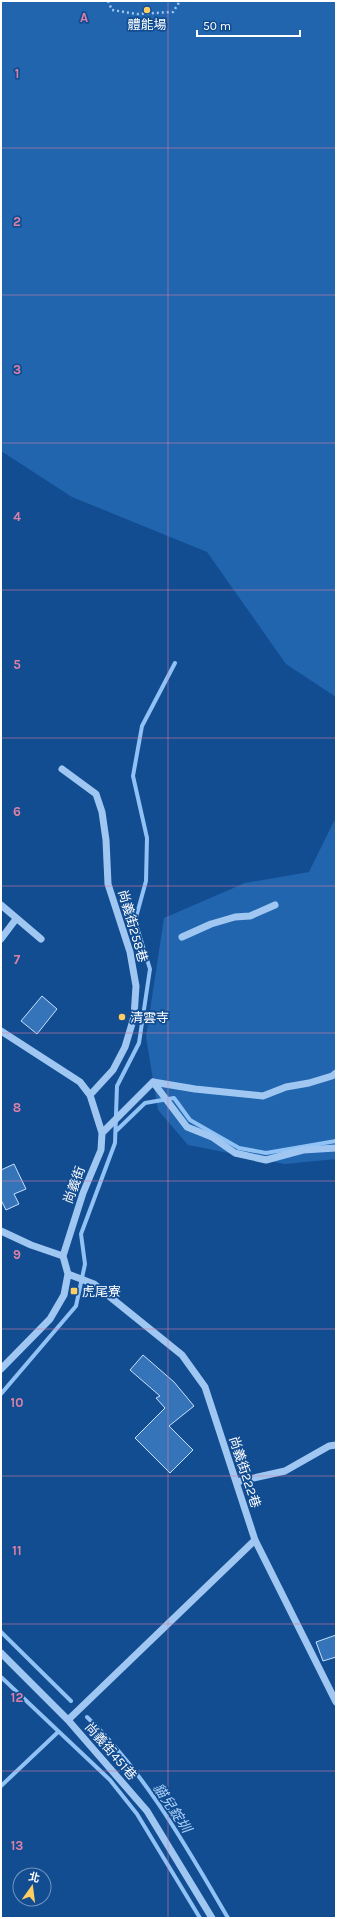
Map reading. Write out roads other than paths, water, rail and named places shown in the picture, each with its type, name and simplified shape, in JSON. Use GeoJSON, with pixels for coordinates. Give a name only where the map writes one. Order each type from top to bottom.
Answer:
{"type":"FeatureCollection","features":[{"type":"Feature","properties":{"kind":"street","name":"尚義街258巷"},"geometry":{"type":"LineString","coordinates":[[62,769],[96,794],[102,812],[106,840],[108,884],[130,952],[136,986],[134,1017],[125,1047],[113,1070],[90,1095]]}},
{"type":"Feature","properties":{"kind":"street"},"geometry":{"type":"LineString","coordinates":[[1,905],[16,919],[41,938]]}},
{"type":"Feature","properties":{"kind":"street"},"geometry":{"type":"LineString","coordinates":[[182,937],[211,924],[235,917],[250,916],[275,905]]}},
{"type":"Feature","properties":{"kind":"street"},"geometry":{"type":"LineString","coordinates":[[1,939],[16,919]]}},
{"type":"Feature","properties":{"kind":"street","name":"尚義街"},"geometry":{"type":"LineString","coordinates":[[1,1032],[80,1082],[90,1095],[102,1133],[101,1150],[83,1193],[63,1256]]}},
{"type":"Feature","properties":{"kind":"street"},"geometry":{"type":"LineString","coordinates":[[153,1082],[196,1089],[263,1096],[286,1087],[314,1081],[336,1072]]}},
{"type":"Feature","properties":{"kind":"street"},"geometry":{"type":"LineString","coordinates":[[102,1133],[153,1082]]}},
{"type":"Feature","properties":{"kind":"street"},"geometry":{"type":"LineString","coordinates":[[153,1082],[187,1127],[212,1137],[235,1153],[266,1160],[303,1150],[336,1148]]}},
{"type":"Feature","properties":{"kind":"street"},"geometry":{"type":"LineString","coordinates":[[1,1231],[30,1245],[63,1256],[68,1274],[64,1295],[50,1319],[1,1370]]}},
{"type":"Feature","properties":{"kind":"street","name":"尚義街222巷"},"geometry":{"type":"LineString","coordinates":[[68,1274],[90,1282],[182,1355],[205,1387],[255,1540],[336,1702]]}},
{"type":"Feature","properties":{"kind":"street"},"geometry":{"type":"LineString","coordinates":[[236,1482],[285,1472],[329,1446],[336,1445]]}},
{"type":"Feature","properties":{"kind":"street"},"geometry":{"type":"LineString","coordinates":[[68,1720],[255,1540]]}},
{"type":"Feature","properties":{"kind":"street","name":"尚義街451巷"},"geometry":{"type":"LineString","coordinates":[[1,1653],[68,1720],[147,1811],[212,1918]]}},
{"type":"Feature","properties":{"kind":"waterway"},"geometry":{"type":"LineString","coordinates":[[1,1394],[76,1306],[85,1264],[81,1234],[115,1143],[117,1086],[139,1043],[150,969],[135,921],[146,881],[147,838],[133,776],[142,726],[175,663]]}},
{"type":"Feature","properties":{"kind":"waterway"},"geometry":{"type":"LineString","coordinates":[[116,1131],[145,1103],[174,1098],[190,1120],[239,1148],[266,1153],[336,1141]]}},
{"type":"Feature","properties":{"kind":"waterway","name":"貓兒錠圳"},"geometry":{"type":"LineString","coordinates":[[1,1632],[71,1701]]}},
{"type":"Feature","properties":{"kind":"waterway"},"geometry":{"type":"LineString","coordinates":[[1,1677],[110,1780],[137,1814],[200,1918]]}},
{"type":"Feature","properties":{"kind":"waterway","name":"貓兒錠圳"},"geometry":{"type":"LineString","coordinates":[[87,1717],[108,1739],[147,1787],[181,1839],[228,1918]]}},
{"type":"Feature","properties":{"kind":"waterway"},"geometry":{"type":"LineString","coordinates":[[1,1786],[57,1733]]}},
{"type":"Feature","properties":{"kind":"place","name":"體能場"},"geometry":{"type":"Point","coordinates":[147,10]}},
{"type":"Feature","properties":{"kind":"place","name":"清雲寺"},"geometry":{"type":"Point","coordinates":[122,1017]}},
{"type":"Feature","properties":{"kind":"place","name":"虎尾寮"},"geometry":{"type":"Point","coordinates":[74,1291]}}]}
